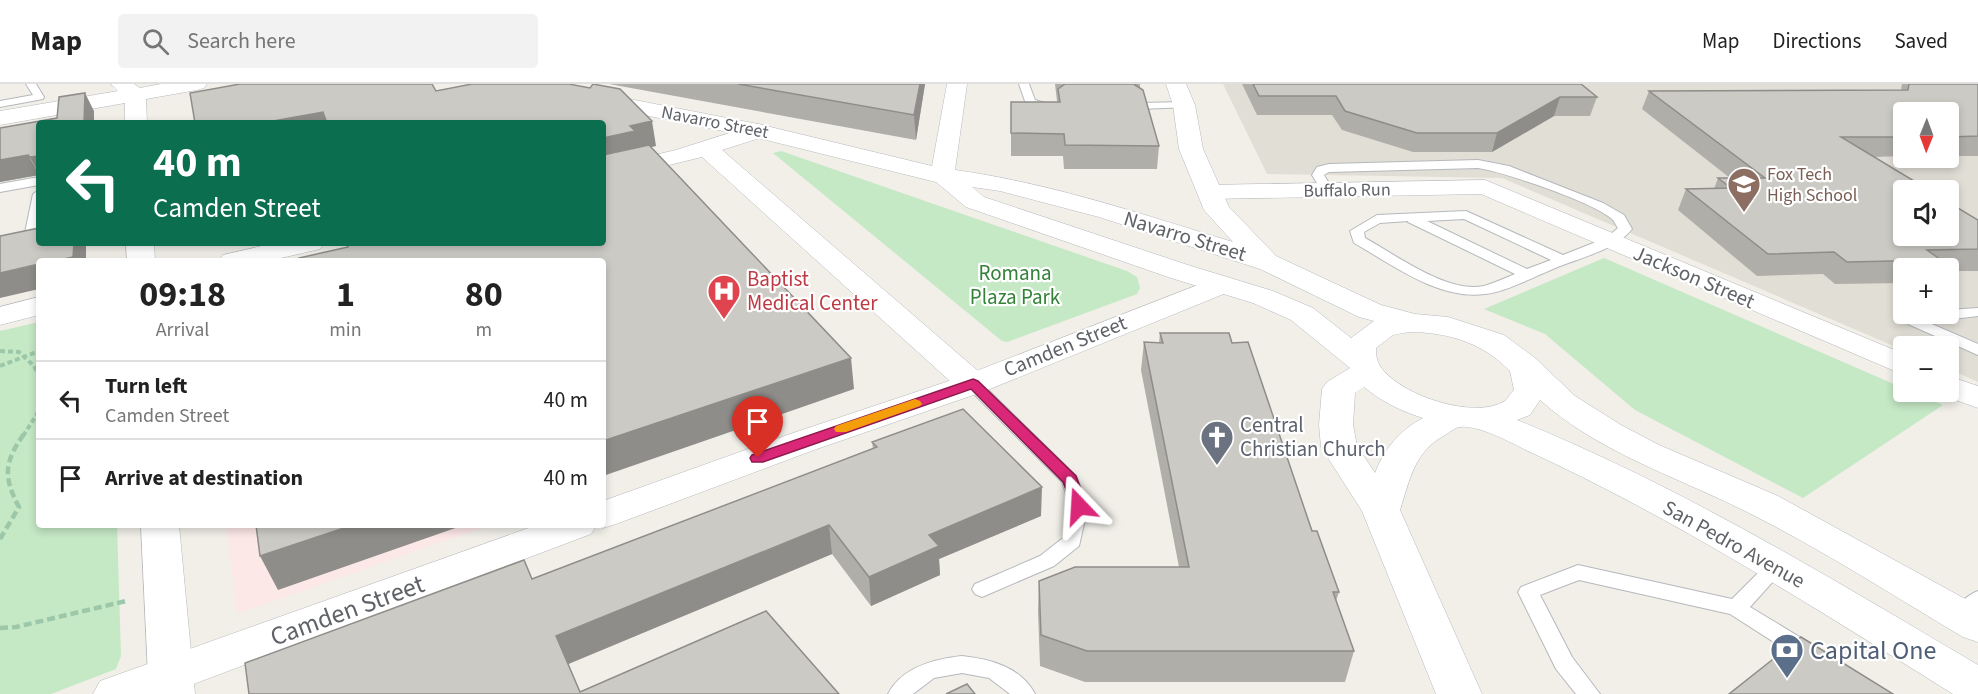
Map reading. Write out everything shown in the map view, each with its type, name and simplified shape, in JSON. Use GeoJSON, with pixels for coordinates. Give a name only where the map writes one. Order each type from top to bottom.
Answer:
{"type":"FeatureCollection","features":[{"type":"Feature","properties":{"kind":"main road"},"geometry":{"type":"LineString","coordinates":[[0,118],[128,89],[197,84]]}},
{"type":"Feature","properties":{"kind":"main road","name":"Navarro Street"},"geometry":{"type":"LineString","coordinates":[[521,84],[758,131],[942,176],[1001,184],[1118,216],[1270,263],[1370,311],[1420,323]]}},
{"type":"Feature","properties":{"kind":"main road"},"geometry":{"type":"LineString","coordinates":[[942,176],[957,84]]}},
{"type":"Feature","properties":{"kind":"main road"},"geometry":{"type":"LineString","coordinates":[[128,89],[135,120]]}},
{"type":"Feature","properties":{"kind":"main road"},"geometry":{"type":"LineString","coordinates":[[1180,94],[1191,149],[1217,210],[1234,230],[1270,263]]}},
{"type":"Feature","properties":{"kind":"main road"},"geometry":{"type":"LineString","coordinates":[[606,173],[705,148],[758,131]]}},
{"type":"Feature","properties":{"kind":"main road"},"geometry":{"type":"LineString","coordinates":[[705,148],[973,384]]}},
{"type":"Feature","properties":{"kind":"main road","name":"Navarro Street"},"geometry":{"type":"LineString","coordinates":[[942,176],[975,202],[1263,297],[1302,314],[1364,366],[1391,394],[1431,411],[1467,417]]}},
{"type":"Feature","properties":{"kind":"main road","name":"Buffalo Run"},"geometry":{"type":"LineString","coordinates":[[1209,192],[1485,187]]}},
{"type":"Feature","properties":{"kind":"main road","name":"Jackson Street"},"geometry":{"type":"LineString","coordinates":[[1485,187],[1893,361]]}},
{"type":"Feature","properties":{"kind":"main road"},"geometry":{"type":"LineString","coordinates":[[252,258],[298,246]]}},
{"type":"Feature","properties":{"kind":"main road","name":"Camden Street"},"geometry":{"type":"LineString","coordinates":[[606,514],[802,442],[973,384],[1221,285]]}},
{"type":"Feature","properties":{"kind":"main road"},"geometry":{"type":"LineString","coordinates":[[0,315],[36,307]]}},
{"type":"Feature","properties":{"kind":"main road"},"geometry":{"type":"LineString","coordinates":[[1420,323],[1386,327],[1376,332],[1360,346],[1364,366],[1340,389],[1336,425],[1340,447],[1381,510],[1459,694]]}},
{"type":"Feature","properties":{"kind":"main road","name":"San Pedro Avenue"},"geometry":{"type":"LineString","coordinates":[[1420,323],[1442,326],[1483,337],[1513,354],[1550,392],[1610,434],[1764,505],[1972,614]]}},
{"type":"Feature","properties":{"kind":"main road"},"geometry":{"type":"LineString","coordinates":[[1381,510],[1399,456],[1426,431],[1467,417],[1500,415],[1514,409],[1524,401],[1530,391],[1530,381],[1524,365]]}},
{"type":"Feature","properties":{"kind":"main road"},"geometry":{"type":"LineString","coordinates":[[1959,390],[1978,398]]}},
{"type":"Feature","properties":{"kind":"main road","name":"San Pedro Avenue"},"geometry":{"type":"LineString","coordinates":[[1467,417],[1510,429],[1609,475],[1777,566],[1978,687]]}},
{"type":"Feature","properties":{"kind":"main road"},"geometry":{"type":"LineString","coordinates":[[160,528],[172,684]]}},
{"type":"Feature","properties":{"kind":"main road","name":"Camden Street"},"geometry":{"type":"LineString","coordinates":[[116,694],[172,684],[569,528]]}},
{"type":"Feature","properties":{"kind":"lane"},"geometry":{"type":"LineString","coordinates":[[0,104],[39,97],[31,84]]}},
{"type":"Feature","properties":{"kind":"lane"},"geometry":{"type":"LineString","coordinates":[[1024,84],[1030,102],[1057,106]]}},
{"type":"Feature","properties":{"kind":"lane"},"geometry":{"type":"LineString","coordinates":[[1140,106],[1180,94]]}},
{"type":"Feature","properties":{"kind":"lane"},"geometry":{"type":"LineString","coordinates":[[1327,190],[1318,175],[1321,170],[1329,168],[1478,164],[1505,169],[1598,206],[1619,218],[1625,229],[1611,241],[1563,260],[1526,274],[1486,290],[1464,291],[1431,280],[1359,240],[1357,231],[1377,219],[1466,215],[1563,260]]}},
{"type":"Feature","properties":{"kind":"lane"},"geometry":{"type":"LineString","coordinates":[[1415,166],[1434,188]]}},
{"type":"Feature","properties":{"kind":"lane"},"geometry":{"type":"LineString","coordinates":[[0,188],[36,181]]}},
{"type":"Feature","properties":{"kind":"lane"},"geometry":{"type":"LineString","coordinates":[[29,247],[36,210]]}},
{"type":"Feature","properties":{"kind":"lane"},"geometry":{"type":"LineString","coordinates":[[1410,218],[1526,274]]}},
{"type":"Feature","properties":{"kind":"lane"},"geometry":{"type":"LineString","coordinates":[[1978,312],[1932,316],[1913,321],[1978,350]]}},
{"type":"Feature","properties":{"kind":"lane"},"geometry":{"type":"LineString","coordinates":[[973,384],[1070,480],[1079,506],[1072,541],[1047,561],[982,589]]}},
{"type":"Feature","properties":{"kind":"lane"},"geometry":{"type":"LineString","coordinates":[[1736,608],[1777,566]]}},
{"type":"Feature","properties":{"kind":"lane"},"geometry":{"type":"LineString","coordinates":[[1589,694],[1564,663],[1528,592],[1578,572],[1736,608],[1825,663]]}},
{"type":"Feature","properties":{"kind":"lane"},"geometry":{"type":"LineString","coordinates":[[899,694],[916,678],[952,665],[970,665],[990,669],[1006,677],[1024,694]]}},
{"type":"Feature","properties":{"kind":"path"},"geometry":{"type":"LineString","coordinates":[[0,351],[19,352],[36,372]]}},
{"type":"Feature","properties":{"kind":"path"},"geometry":{"type":"LineString","coordinates":[[0,366],[36,352]]}},
{"type":"Feature","properties":{"kind":"path"},"geometry":{"type":"LineString","coordinates":[[0,539],[19,507],[7,491],[3,474],[13,450],[36,419]]}},
{"type":"Feature","properties":{"kind":"path"},"geometry":{"type":"LineString","coordinates":[[0,628],[47,620],[164,590]]}},
{"type":"Feature","properties":{"kind":"shaded area","name":"Fox Tech High School"},"geometry":{"type":"Polygon","coordinates":[[[1223,84],[1978,84],[1978,382],[1959,373],[1959,336],[1893,336],[1893,346],[1502,178],[1267,174],[1223,84]]]}},
{"type":"Feature","properties":{"kind":"shaded area"},"geometry":{"type":"Polygon","coordinates":[[[226,528],[481,528],[237,614],[226,528]]]}},
{"type":"Feature","properties":{"kind":"green space","name":"Romana Plaza Park"},"geometry":{"type":"Polygon","coordinates":[[[781,151],[1127,271],[1137,277],[1140,288],[1137,294],[1007,342],[1002,341],[773,153],[781,151]]]}},
{"type":"Feature","properties":{"kind":"green space"},"geometry":{"type":"Polygon","coordinates":[[[1604,258],[1893,384],[1893,402],[1936,402],[1943,405],[1803,498],[1635,410],[1545,334],[1484,309],[1604,258]]]}},
{"type":"Feature","properties":{"kind":"green space"},"geometry":{"type":"Polygon","coordinates":[[[36,323],[36,528],[117,528],[121,656],[116,669],[51,694],[0,694],[0,331],[36,323]]]}},
{"type":"Feature","properties":{"kind":"building"},"geometry":{"type":"Polygon","coordinates":[[[240,84],[432,84],[436,91],[472,84],[569,84],[590,88],[593,84],[620,89],[652,121],[630,126],[635,131],[606,137],[606,120],[326,120],[323,112],[279,120],[194,120],[190,93],[240,84]]]}},
{"type":"Feature","properties":{"kind":"building"},"geometry":{"type":"Polygon","coordinates":[[[738,84],[920,84],[914,115],[738,84]]]}},
{"type":"Feature","properties":{"kind":"building"},"geometry":{"type":"Polygon","coordinates":[[[1065,84],[1136,84],[1143,90],[1159,146],[1065,145],[1064,134],[1011,133],[1011,102],[1060,102],[1058,89],[1065,84]]]}},
{"type":"Feature","properties":{"kind":"building"},"geometry":{"type":"Polygon","coordinates":[[[1253,84],[1581,84],[1597,97],[1560,97],[1497,133],[1417,133],[1345,111],[1336,96],[1259,96],[1253,84]]]}},
{"type":"Feature","properties":{"kind":"building"},"geometry":{"type":"Polygon","coordinates":[[[1909,84],[1978,84],[1978,136],[1959,137],[1959,102],[1893,102],[1893,137],[1841,137],[1912,180],[1893,180],[1893,246],[1959,246],[1959,209],[1978,220],[1978,249],[1927,250],[1938,258],[1893,258],[1893,261],[1847,262],[1834,252],[1768,254],[1686,189],[1731,188],[1718,178],[1765,178],[1649,91],[1908,90],[1909,84]]]}},
{"type":"Feature","properties":{"kind":"building"},"geometry":{"type":"Polygon","coordinates":[[[85,93],[84,120],[46,120],[57,118],[59,97],[85,93]]]}},
{"type":"Feature","properties":{"kind":"building"},"geometry":{"type":"Polygon","coordinates":[[[36,122],[36,156],[28,155],[0,160],[0,128],[36,122]]]}},
{"type":"Feature","properties":{"kind":"building","name":"Baptist Medical Center"},"geometry":{"type":"Polygon","coordinates":[[[649,145],[851,358],[606,440],[606,258],[299,258],[348,246],[606,246],[606,154],[649,145]]]}},
{"type":"Feature","properties":{"kind":"building"},"geometry":{"type":"Polygon","coordinates":[[[36,229],[36,246],[74,246],[73,257],[36,258],[36,265],[0,273],[0,236],[36,229]]]}},
{"type":"Feature","properties":{"kind":"building","name":"Central Christian Church"},"geometry":{"type":"Polygon","coordinates":[[[1160,333],[1229,333],[1232,343],[1248,342],[1312,531],[1317,531],[1339,592],[1333,592],[1354,651],[1087,651],[1041,635],[1039,581],[1075,567],[1189,567],[1144,342],[1163,343],[1160,333]]]}},
{"type":"Feature","properties":{"kind":"building"},"geometry":{"type":"Polygon","coordinates":[[[963,409],[1042,487],[929,535],[939,546],[869,577],[829,525],[556,636],[580,692],[766,611],[839,694],[249,694],[245,663],[524,560],[532,579],[877,447],[872,442],[963,409]]]}},
{"type":"Feature","properties":{"kind":"building"},"geometry":{"type":"Polygon","coordinates":[[[256,528],[344,528],[260,556],[256,528]]]}},
{"type":"Feature","properties":{"kind":"building"},"geometry":{"type":"Polygon","coordinates":[[[1801,637],[1893,694],[1729,694],[1801,637]]]}},
{"type":"Feature","properties":{"kind":"building"},"geometry":{"type":"Polygon","coordinates":[[[967,684],[975,694],[946,694],[967,684]]]}},
{"type":"Feature","properties":{"kind":"slow traffic"},"geometry":{"type":"LineString","coordinates":[[841,429],[915,404]]}},
{"type":"Feature","properties":{"kind":"place","name":"Fox Tech High School"},"geometry":{"type":"Point","coordinates":[1744,213]}},
{"type":"Feature","properties":{"kind":"place","name":"Baptist Medical Center"},"geometry":{"type":"Point","coordinates":[724,320]}},
{"type":"Feature","properties":{"kind":"place","name":"Central Christian Church"},"geometry":{"type":"Point","coordinates":[1217,466]}},
{"type":"Feature","properties":{"kind":"place","name":"Capital One"},"geometry":{"type":"Point","coordinates":[1787,679]}},
{"type":"Feature","properties":{"kind":"route"},"geometry":{"type":"LineString","coordinates":[[758,458],[973,384],[1070,480],[1079,506]]}}]}
